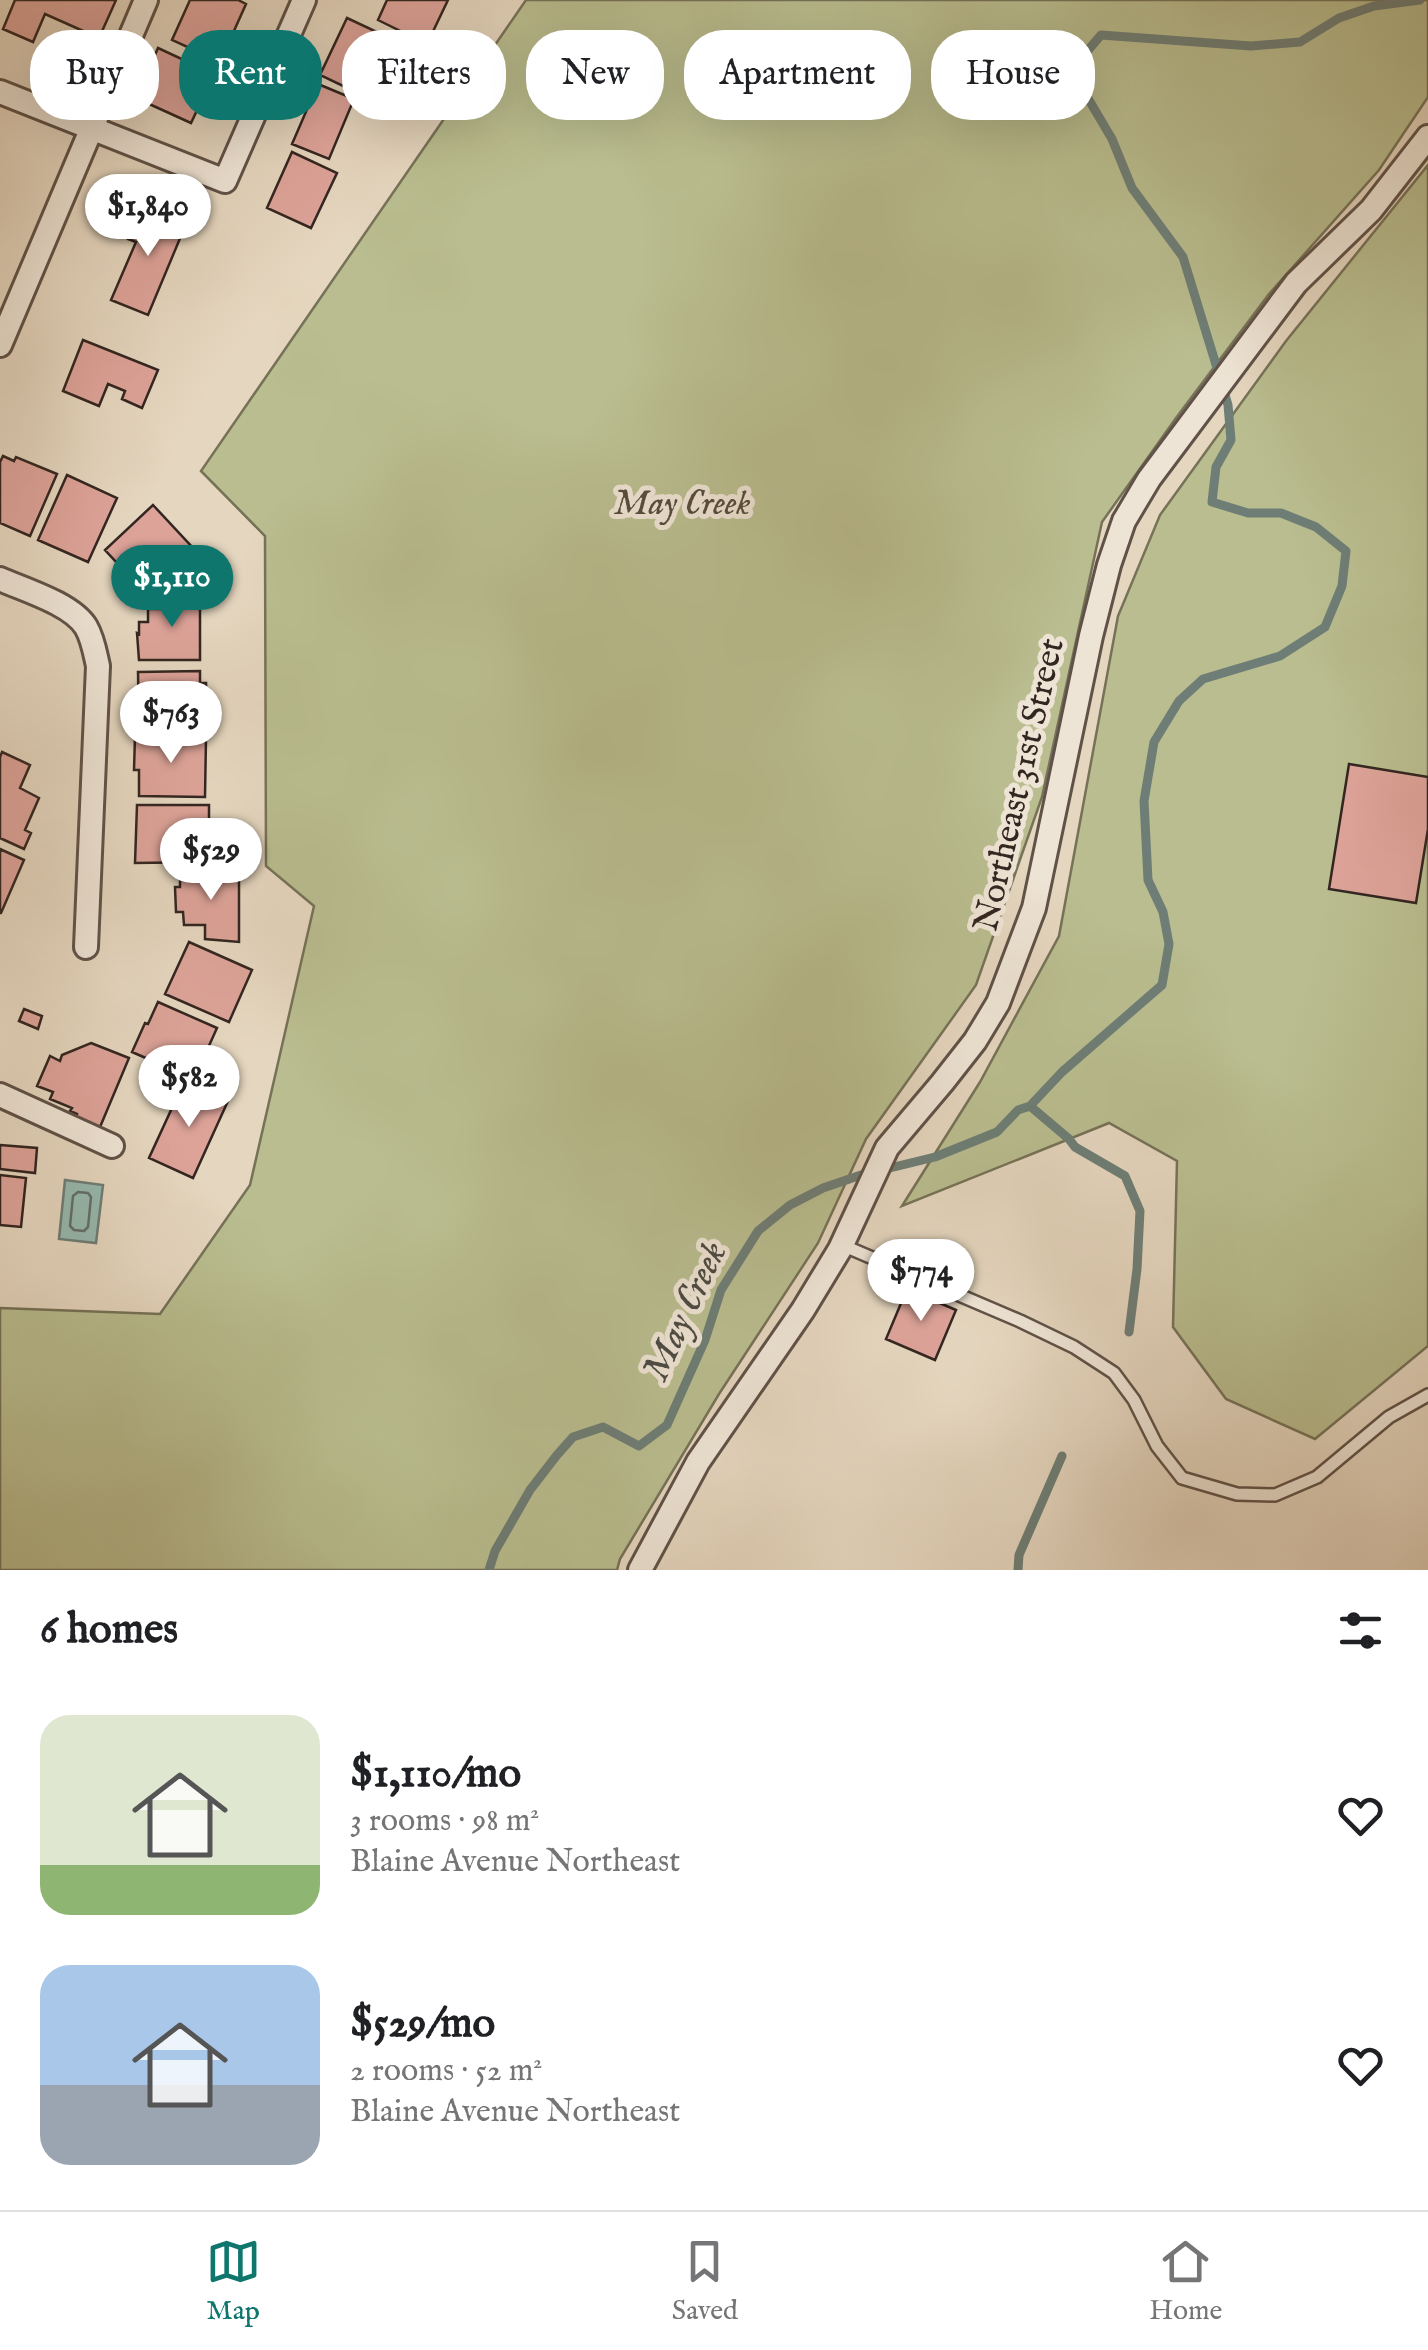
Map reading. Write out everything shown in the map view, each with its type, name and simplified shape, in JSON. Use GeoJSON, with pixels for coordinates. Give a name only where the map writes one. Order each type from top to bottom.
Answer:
{"type":"FeatureCollection","features":[{"type":"Feature","properties":{"kind":"street"},"geometry":{"type":"LineString","coordinates":[[0,345],[146,0]]}},
{"type":"Feature","properties":{"kind":"street"},"geometry":{"type":"LineString","coordinates":[[0,92],[225,181],[304,0]]}},
{"type":"Feature","properties":{"kind":"street","name":"Northeast 31st Street"},"geometry":{"type":"LineString","coordinates":[[640,1570],[698,1462],[804,1310],[846,1237],[887,1148],[953,1069],[998,1003],[1034,908],[1091,636],[1124,521],[1149,479],[1296,283],[1371,210],[1428,137]]}},
{"type":"Feature","properties":{"kind":"street"},"geometry":{"type":"LineString","coordinates":[[0,579],[67,608],[84,622],[92,640],[98,666],[86,947]]}},
{"type":"Feature","properties":{"kind":"street"},"geometry":{"type":"LineString","coordinates":[[0,1095],[112,1146]]}},
{"type":"Feature","properties":{"kind":"lane"},"geometry":{"type":"LineString","coordinates":[[846,1237],[1020,1321],[1114,1372],[1182,1478],[1237,1494],[1275,1495],[1317,1478],[1389,1417],[1428,1396]]}},
{"type":"Feature","properties":{"kind":"green space","name":"May Creek"},"geometry":{"type":"Polygon","coordinates":[[[526,0],[1428,0],[1428,97],[1379,170],[1269,294],[1102,522],[1042,797],[976,985],[866,1139],[818,1243],[719,1394],[617,1570],[0,1570],[0,1308],[160,1314],[250,1185],[314,906],[266,866],[265,536],[201,471],[443,120],[506,120],[505,30],[526,0]]]}},
{"type":"Feature","properties":{"kind":"green space"},"geometry":{"type":"Polygon","coordinates":[[[1428,165],[1428,1346],[1315,1439],[1226,1399],[1173,1327],[1177,1161],[1109,1123],[902,1206],[980,1082],[1059,936],[1118,616],[1160,515],[1286,341],[1428,165]]]}},
{"type":"Feature","properties":{"kind":"water"},"geometry":{"type":"Polygon","coordinates":[[[65,1180],[103,1185],[96,1243],[59,1239],[65,1180]]]}},
{"type":"Feature","properties":{"kind":"building"},"geometry":{"type":"Polygon","coordinates":[[[15,0],[116,0],[103,30],[81,30],[45,14],[38,30],[30,30],[30,41],[3,29],[15,0]]]}},
{"type":"Feature","properties":{"kind":"building"},"geometry":{"type":"Polygon","coordinates":[[[190,0],[238,0],[246,4],[234,30],[179,30],[179,43],[172,40],[190,0]]]}},
{"type":"Feature","properties":{"kind":"building"},"geometry":{"type":"Polygon","coordinates":[[[387,0],[448,0],[434,30],[398,30],[378,20],[387,0]]]}},
{"type":"Feature","properties":{"kind":"building"},"geometry":{"type":"Polygon","coordinates":[[[347,18],[373,30],[342,30],[342,86],[322,76],[347,18]]]}},
{"type":"Feature","properties":{"kind":"building"},"geometry":{"type":"Polygon","coordinates":[[[159,48],[179,58],[179,118],[159,108],[159,48]]]}},
{"type":"Feature","properties":{"kind":"building"},"geometry":{"type":"Polygon","coordinates":[[[322,86],[342,94],[342,120],[345,120],[329,159],[292,144],[302,120],[322,120],[322,86]]]}},
{"type":"Feature","properties":{"kind":"building"},"geometry":{"type":"Polygon","coordinates":[[[292,152],[337,173],[311,228],[267,208],[292,152]]]}},
{"type":"Feature","properties":{"kind":"building"},"geometry":{"type":"Polygon","coordinates":[[[142,205],[186,224],[148,315],[111,300],[136,242],[128,239],[142,205]]]}},
{"type":"Feature","properties":{"kind":"building"},"geometry":{"type":"Polygon","coordinates":[[[83,340],[158,370],[142,408],[122,399],[125,391],[108,384],[99,406],[63,391],[83,340]]]}},
{"type":"Feature","properties":{"kind":"building"},"geometry":{"type":"Polygon","coordinates":[[[3,456],[14,461],[16,457],[57,474],[30,536],[0,523],[3,456]]]}},
{"type":"Feature","properties":{"kind":"building"},"geometry":{"type":"Polygon","coordinates":[[[67,475],[117,498],[88,562],[38,540],[67,475]]]}},
{"type":"Feature","properties":{"kind":"building"},"geometry":{"type":"Polygon","coordinates":[[[153,505],[193,548],[145,593],[105,550],[153,505]]]}},
{"type":"Feature","properties":{"kind":"building"},"geometry":{"type":"Polygon","coordinates":[[[184,590],[200,590],[200,660],[139,660],[139,622],[148,622],[148,609],[169,609],[169,594],[184,594],[184,590]]]}},
{"type":"Feature","properties":{"kind":"building"},"geometry":{"type":"Polygon","coordinates":[[[200,671],[200,683],[206,683],[207,727],[139,728],[138,672],[200,671]]]}},
{"type":"Feature","properties":{"kind":"building"},"geometry":{"type":"Polygon","coordinates":[[[135,736],[206,738],[205,797],[139,796],[139,770],[134,770],[135,736]]]}},
{"type":"Feature","properties":{"kind":"building"},"geometry":{"type":"Polygon","coordinates":[[[2,752],[30,765],[20,788],[39,798],[25,830],[31,833],[24,849],[0,838],[2,752]]]}},
{"type":"Feature","properties":{"kind":"building"},"geometry":{"type":"Polygon","coordinates":[[[1349,764],[1428,777],[1428,829],[1416,903],[1329,889],[1349,764]]]}},
{"type":"Feature","properties":{"kind":"building"},"geometry":{"type":"Polygon","coordinates":[[[137,805],[209,805],[209,862],[135,863],[137,805]]]}},
{"type":"Feature","properties":{"kind":"building"},"geometry":{"type":"Polygon","coordinates":[[[0,849],[24,860],[1,913],[0,913],[0,849]]]}},
{"type":"Feature","properties":{"kind":"building"},"geometry":{"type":"Polygon","coordinates":[[[180,872],[239,872],[239,942],[205,939],[205,925],[184,925],[183,912],[176,912],[175,887],[180,887],[180,872]]]}},
{"type":"Feature","properties":{"kind":"building"},"geometry":{"type":"Polygon","coordinates":[[[189,942],[252,970],[229,1022],[165,994],[189,942]]]}},
{"type":"Feature","properties":{"kind":"building"},"geometry":{"type":"Polygon","coordinates":[[[158,1002],[217,1028],[194,1079],[132,1052],[158,1002]]]}},
{"type":"Feature","properties":{"kind":"building"},"geometry":{"type":"Polygon","coordinates":[[[24,1009],[42,1016],[38,1029],[19,1021],[24,1009]]]}},
{"type":"Feature","properties":{"kind":"building"},"geometry":{"type":"Polygon","coordinates":[[[91,1043],[129,1058],[100,1127],[76,1117],[70,1111],[72,1108],[50,1099],[53,1092],[37,1086],[50,1056],[60,1061],[62,1055],[91,1043]]]}},
{"type":"Feature","properties":{"kind":"building"},"geometry":{"type":"Polygon","coordinates":[[[184,1082],[228,1101],[193,1178],[149,1158],[184,1082]]]}},
{"type":"Feature","properties":{"kind":"building"},"geometry":{"type":"Polygon","coordinates":[[[0,1145],[37,1148],[35,1173],[0,1169],[0,1145]]]}},
{"type":"Feature","properties":{"kind":"building"},"geometry":{"type":"Polygon","coordinates":[[[0,1175],[26,1178],[21,1227],[0,1225],[0,1175]]]}},
{"type":"Feature","properties":{"kind":"building"},"geometry":{"type":"Polygon","coordinates":[[[907,1289],[956,1310],[935,1360],[886,1339],[907,1289]]]}},
{"type":"Feature","properties":{"kind":"waterway","name":"May Creek"},"geometry":{"type":"LineString","coordinates":[[489,1570],[495,1551],[530,1490],[573,1437],[603,1427],[639,1446],[667,1425],[705,1340],[721,1290],[758,1231],[790,1205],[823,1188],[935,1157],[997,1132],[1162,985],[1169,944],[1163,912],[1148,880],[1144,801],[1154,742],[1179,701],[1203,679],[1280,656],[1325,627],[1342,586],[1346,551],[1316,527],[1281,513],[1248,513],[1212,502],[1216,467],[1231,440],[1228,405],[1217,368],[1183,257],[1132,188],[1112,139],[1086,95],[1078,62],[1101,35],[1251,46],[1300,42],[1339,18],[1374,6],[1420,0]]}},
{"type":"Feature","properties":{"kind":"waterway"},"geometry":{"type":"LineString","coordinates":[[1030,1106],[1075,1147],[1125,1176],[1140,1211],[1129,1332]]}},
{"type":"Feature","properties":{"kind":"waterway"},"geometry":{"type":"LineString","coordinates":[[1018,1570],[1019,1555],[1062,1456]]}}]}
